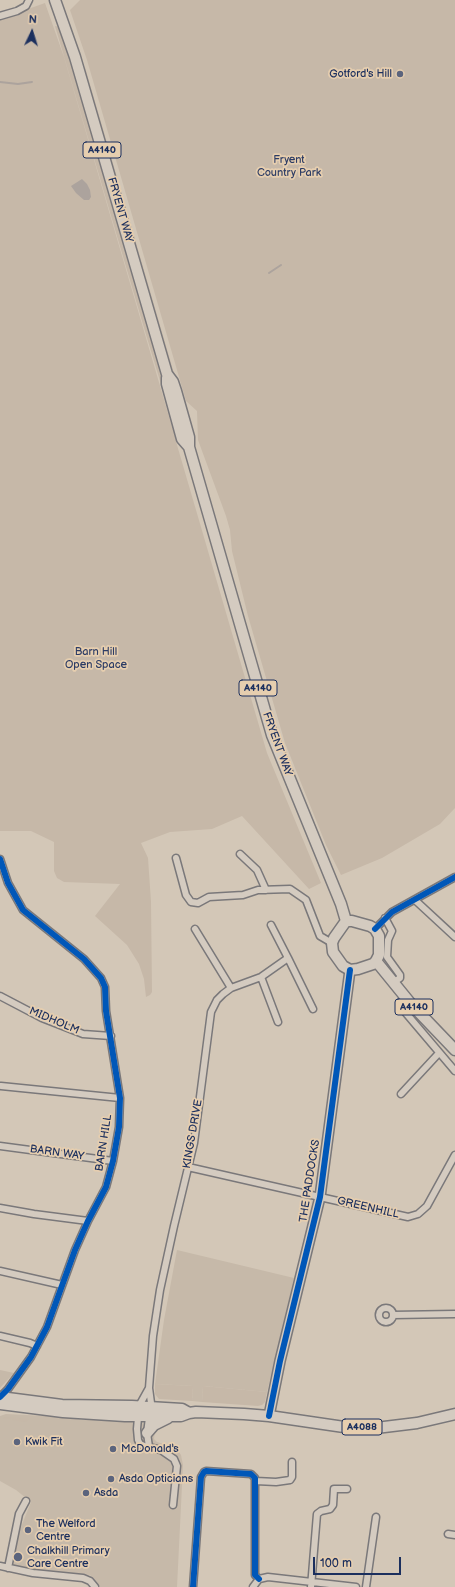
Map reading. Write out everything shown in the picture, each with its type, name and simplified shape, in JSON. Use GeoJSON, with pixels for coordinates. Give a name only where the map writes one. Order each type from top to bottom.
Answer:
{"type":"FeatureCollection","features":[{"type":"Feature","properties":{"kind":"main road","name":"FRYENT WAY"},"geometry":{"type":"LineString","coordinates":[[55,0],[75,57],[167,374],[173,382],[189,437],[189,447],[272,735],[338,896],[346,922]]}},
{"type":"Feature","properties":{"kind":"main road"},"geometry":{"type":"LineString","coordinates":[[352,921],[376,929],[379,936],[379,955],[373,964],[350,970],[343,966],[332,952],[332,944],[342,925],[346,922],[352,921]]}},
{"type":"Feature","properties":{"kind":"main road","name":"A4140"},"geometry":{"type":"LineString","coordinates":[[376,961],[411,1004],[455,1050]]}},
{"type":"Feature","properties":{"kind":"main road"},"geometry":{"type":"LineString","coordinates":[[0,1397],[62,1405],[150,1412],[172,1416],[181,1416],[189,1413]]}},
{"type":"Feature","properties":{"kind":"main road"},"geometry":{"type":"LineString","coordinates":[[0,1404],[52,1411],[138,1411]]}},
{"type":"Feature","properties":{"kind":"main road"},"geometry":{"type":"LineString","coordinates":[[0,1413],[21,1407]]}},
{"type":"Feature","properties":{"kind":"main road"},"geometry":{"type":"LineString","coordinates":[[150,1412],[182,1409],[189,1413]]}},
{"type":"Feature","properties":{"kind":"main road","name":"A4088"},"geometry":{"type":"LineString","coordinates":[[189,1413],[269,1416],[344,1427],[376,1428],[416,1424],[455,1414]]}},
{"type":"Feature","properties":{"kind":"main road"},"geometry":{"type":"LineString","coordinates":[[147,1433],[154,1425],[172,1416]]}},
{"type":"Feature","properties":{"kind":"street"},"geometry":{"type":"LineString","coordinates":[[0,16],[26,6],[29,0]]}},
{"type":"Feature","properties":{"kind":"street"},"geometry":{"type":"LineString","coordinates":[[240,854],[257,870],[266,890]]}},
{"type":"Feature","properties":{"kind":"street"},"geometry":{"type":"LineString","coordinates":[[176,858],[186,896],[191,902],[198,903],[209,897],[244,895],[258,890],[290,889],[306,900],[320,936],[332,944]]}},
{"type":"Feature","properties":{"kind":"street","name":"BARN HILL"},"geometry":{"type":"LineString","coordinates":[[0,859],[8,883],[23,910],[84,959],[101,978],[105,987],[110,1036],[120,1098],[119,1127],[113,1161],[106,1187],[75,1250],[47,1327],[31,1357],[8,1389],[0,1397]]}},
{"type":"Feature","properties":{"kind":"street"},"geometry":{"type":"LineString","coordinates":[[376,929],[392,912],[455,877]]}},
{"type":"Feature","properties":{"kind":"street"},"geometry":{"type":"LineString","coordinates":[[415,900],[455,937]]}},
{"type":"Feature","properties":{"kind":"street"},"geometry":{"type":"LineString","coordinates":[[386,918],[392,931],[388,940],[387,957],[400,975],[400,978],[394,982]]}},
{"type":"Feature","properties":{"kind":"street"},"geometry":{"type":"LineString","coordinates":[[271,925],[313,1009]]}},
{"type":"Feature","properties":{"kind":"street"},"geometry":{"type":"LineString","coordinates":[[195,929],[231,988]]}},
{"type":"Feature","properties":{"kind":"street","name":"KINGS DRIVE"},"geometry":{"type":"LineString","coordinates":[[149,1447],[147,1433],[151,1400],[149,1388],[153,1336],[160,1290],[194,1143],[211,1012],[217,1000],[231,988],[261,977],[288,958]]}},
{"type":"Feature","properties":{"kind":"street","name":"THE PADDOCKS"},"geometry":{"type":"LineString","coordinates":[[269,1416],[280,1361],[320,1197],[350,970]]}},
{"type":"Feature","properties":{"kind":"street"},"geometry":{"type":"LineString","coordinates":[[261,977],[278,1022]]}},
{"type":"Feature","properties":{"kind":"street","name":"MIDHOLM"},"geometry":{"type":"LineString","coordinates":[[0,996],[42,1018],[83,1034],[110,1036]]}},
{"type":"Feature","properties":{"kind":"street"},"geometry":{"type":"LineString","coordinates":[[411,1004],[405,1012],[455,1070]]}},
{"type":"Feature","properties":{"kind":"street"},"geometry":{"type":"LineString","coordinates":[[401,1094],[439,1052]]}},
{"type":"Feature","properties":{"kind":"street"},"geometry":{"type":"LineString","coordinates":[[0,1088],[120,1098]]}},
{"type":"Feature","properties":{"kind":"street","name":"BARN WAY"},"geometry":{"type":"LineString","coordinates":[[0,1146],[113,1161]]}},
{"type":"Feature","properties":{"kind":"street","name":"GREENHILL"},"geometry":{"type":"LineString","coordinates":[[188,1167],[404,1217],[413,1216],[422,1212],[427,1206],[455,1155]]}},
{"type":"Feature","properties":{"kind":"street"},"geometry":{"type":"LineString","coordinates":[[0,1208],[88,1221]]}},
{"type":"Feature","properties":{"kind":"street"},"geometry":{"type":"LineString","coordinates":[[0,1271],[62,1285]]}},
{"type":"Feature","properties":{"kind":"street"},"geometry":{"type":"LineString","coordinates":[[393,1315],[455,1314]]}},
{"type":"Feature","properties":{"kind":"street"},"geometry":{"type":"LineString","coordinates":[[0,1336],[37,1346]]}},
{"type":"Feature","properties":{"kind":"street"},"geometry":{"type":"LineString","coordinates":[[149,1388],[138,1411],[137,1429],[139,1442],[144,1446],[161,1450],[174,1459],[177,1466],[173,1505]]}},
{"type":"Feature","properties":{"kind":"street"},"geometry":{"type":"LineString","coordinates":[[256,1481],[276,1482],[290,1480],[292,1477],[292,1462]]}},
{"type":"Feature","properties":{"kind":"street"},"geometry":{"type":"LineString","coordinates":[[193,1587],[202,1475],[204,1472],[209,1471],[251,1474],[255,1478],[255,1575],[259,1579]]}},
{"type":"Feature","properties":{"kind":"street"},"geometry":{"type":"LineString","coordinates":[[311,1584],[317,1514],[321,1511],[330,1509],[333,1505],[334,1489],[347,1489]]}},
{"type":"Feature","properties":{"kind":"street"},"geometry":{"type":"LineString","coordinates":[[8,1568],[19,1514],[26,1501]]}},
{"type":"Feature","properties":{"kind":"street"},"geometry":{"type":"LineString","coordinates":[[366,1587],[376,1517]]}},
{"type":"Feature","properties":{"kind":"street"},"geometry":{"type":"LineString","coordinates":[[0,1566],[33,1573],[83,1578],[90,1581],[95,1587]]}},
{"type":"Feature","properties":{"kind":"street"},"geometry":{"type":"LineString","coordinates":[[253,1587],[259,1579],[268,1577],[311,1584],[356,1587]]}},
{"type":"Feature","properties":{"kind":"shaded area"},"geometry":{"type":"Polygon","coordinates":[[[82,179],[90,190],[91,197],[89,200],[84,200],[71,186],[82,179]]]}},
{"type":"Feature","properties":{"kind":"shaded area"},"geometry":{"type":"Polygon","coordinates":[[[177,1250],[294,1278],[267,1392],[203,1386],[202,1402],[192,1401],[193,1386],[155,1384],[164,1320],[177,1250]]]}},
{"type":"Feature","properties":{"kind":"shaded area"},"geometry":{"type":"Polygon","coordinates":[[[0,1370],[14,1373],[0,1388],[0,1370]]]}},
{"type":"Feature","properties":{"kind":"shaded area"},"geometry":{"type":"Polygon","coordinates":[[[6,1414],[65,1417],[82,1420],[110,1420],[128,1418],[135,1424],[156,1422],[154,1439],[157,1442],[176,1448],[181,1455],[183,1465],[177,1587],[100,1587],[90,1575],[5,1567],[31,1502],[16,1490],[0,1481],[0,1416],[6,1414]]]}},
{"type":"Feature","properties":{"kind":"green space","name":"Fryent Country Park"},"geometry":{"type":"Polygon","coordinates":[[[80,0],[455,0],[455,808],[440,824],[382,858],[341,875],[326,845],[285,743],[248,616],[232,551],[230,530],[226,516],[198,440],[197,411],[186,401],[87,60],[70,10],[80,0]]]}},
{"type":"Feature","properties":{"kind":"green space","name":"Barn Hill Open Space"},"geometry":{"type":"Polygon","coordinates":[[[45,3],[64,57],[267,753],[321,883],[309,889],[242,816],[212,829],[170,832],[141,843],[148,858],[151,902],[152,992],[146,997],[144,979],[139,964],[127,945],[95,916],[120,884],[64,882],[57,878],[54,871],[54,842],[31,831],[0,831],[0,19],[45,3]]]}},
{"type":"Feature","properties":{"kind":"green space"},"geometry":{"type":"Polygon","coordinates":[[[55,26],[60,27],[69,53],[157,354],[167,393],[164,394],[147,338],[55,26]]]}},
{"type":"Feature","properties":{"kind":"green space"},"geometry":{"type":"Polygon","coordinates":[[[85,67],[178,387],[176,388],[83,71],[85,67]]]}},
{"type":"Feature","properties":{"kind":"green space"},"geometry":{"type":"Polygon","coordinates":[[[155,1384],[193,1386],[192,1401],[159,1399],[155,1394],[155,1384]]]}},
{"type":"Feature","properties":{"kind":"green space"},"geometry":{"type":"Polygon","coordinates":[[[203,1386],[267,1392],[265,1402],[258,1406],[202,1402],[203,1386]]]}},
{"type":"Feature","properties":{"kind":"green space"},"geometry":{"type":"Polygon","coordinates":[[[10,1417],[29,1419],[25,1422],[2,1418],[10,1417]]]}},
{"type":"Feature","properties":{"kind":"waterway"},"geometry":{"type":"LineString","coordinates":[[0,82],[18,84],[32,82]]}},
{"type":"Feature","properties":{"kind":"waterway"},"geometry":{"type":"LineString","coordinates":[[269,273],[281,265]]}},
{"type":"Feature","properties":{"kind":"cycle path"},"geometry":{"type":"LineString","coordinates":[[0,859],[8,883],[23,910],[84,959],[101,978],[105,987],[106,1011],[120,1098],[119,1127],[113,1161],[106,1187],[75,1250],[47,1327],[31,1357],[8,1389],[0,1397]]}},
{"type":"Feature","properties":{"kind":"cycle path"},"geometry":{"type":"LineString","coordinates":[[375,929],[392,912],[455,877]]}},
{"type":"Feature","properties":{"kind":"cycle path"},"geometry":{"type":"LineString","coordinates":[[269,1416],[280,1361],[320,1197],[350,970]]}},
{"type":"Feature","properties":{"kind":"cycle path"},"geometry":{"type":"LineString","coordinates":[[193,1587],[201,1477],[206,1471],[251,1474],[255,1478],[255,1575],[259,1579]]}},
{"type":"Feature","properties":{"kind":"place","name":"Gotford's Hill"},"geometry":{"type":"Point","coordinates":[400,74]}},
{"type":"Feature","properties":{"kind":"place","name":"Kwik Fit"},"geometry":{"type":"Point","coordinates":[17,1442]}},
{"type":"Feature","properties":{"kind":"place","name":"McDonald's"},"geometry":{"type":"Point","coordinates":[113,1449]}},
{"type":"Feature","properties":{"kind":"place","name":"Asda Opticians"},"geometry":{"type":"Point","coordinates":[111,1479]}},
{"type":"Feature","properties":{"kind":"place","name":"Asda"},"geometry":{"type":"Point","coordinates":[86,1493]}},
{"type":"Feature","properties":{"kind":"place","name":"The Welford Centre"},"geometry":{"type":"Point","coordinates":[28,1530]}},
{"type":"Feature","properties":{"kind":"place","name":"Chalkhill Primary Care Centre"},"geometry":{"type":"Point","coordinates":[18,1557]}}]}
